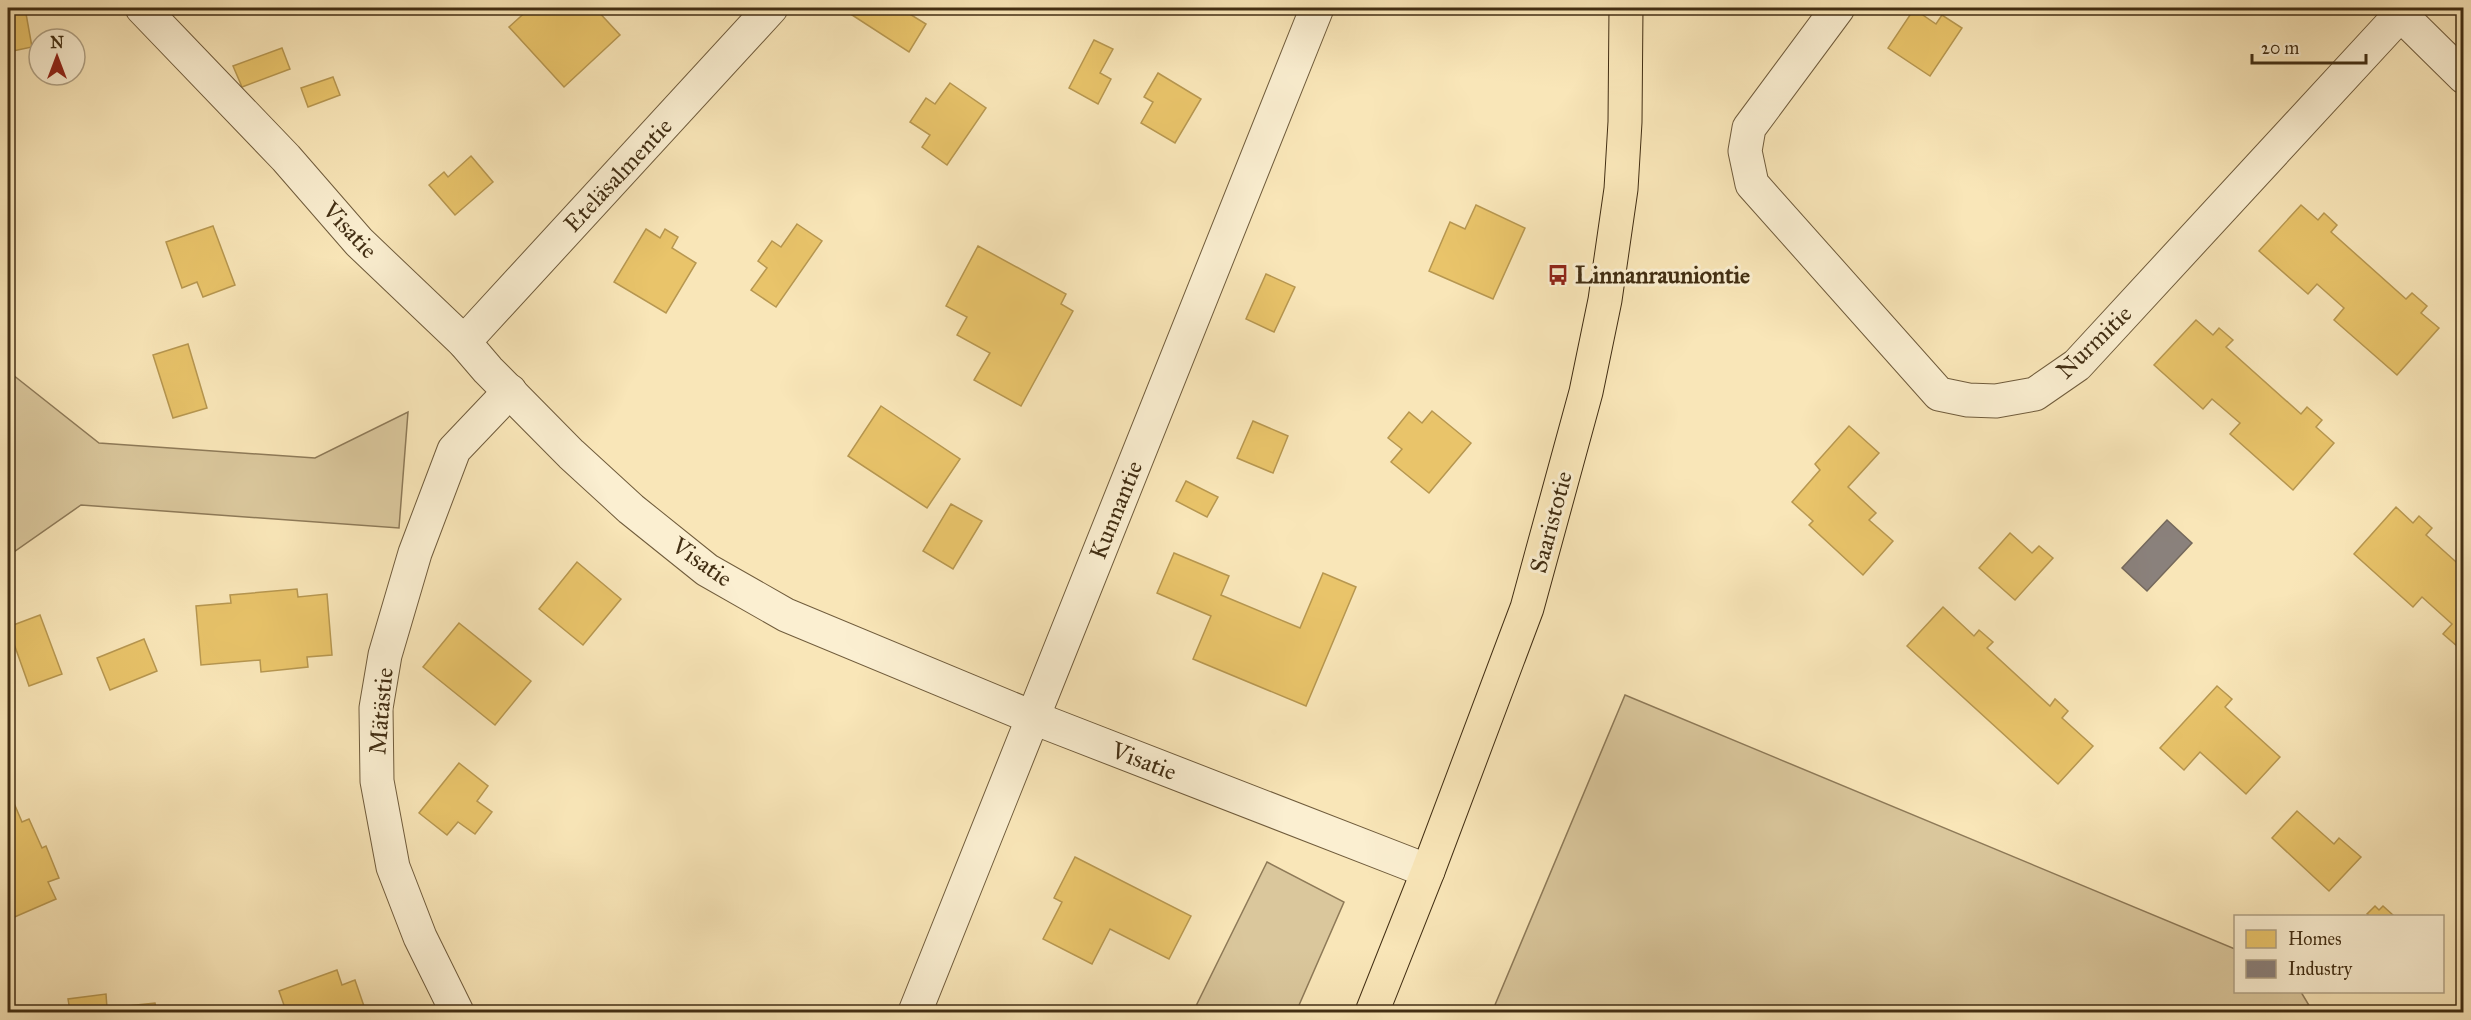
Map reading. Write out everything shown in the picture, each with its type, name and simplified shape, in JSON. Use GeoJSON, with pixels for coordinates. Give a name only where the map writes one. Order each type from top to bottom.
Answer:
{"type":"FeatureCollection","features":[{"type":"Feature","properties":{"kind":"main road","name":"Saaristotie"},"geometry":{"type":"LineString","coordinates":[[1372,1012],[1527,608],[1586,392],[1605,300],[1621,189],[1625,122],[1626,8]]}},
{"type":"Feature","properties":{"kind":"street","name":"Visatie"},"geometry":{"type":"LineString","coordinates":[[142,8],[286,158],[359,242],[464,342],[571,454],[631,509],[707,570],[786,615],[1034,718],[1428,871]]}},
{"type":"Feature","properties":{"kind":"street","name":"Eteläsalmentie"},"geometry":{"type":"LineString","coordinates":[[464,342],[771,8]]}},
{"type":"Feature","properties":{"kind":"street","name":"Kunnantie"},"geometry":{"type":"LineString","coordinates":[[915,1012],[1034,718],[1286,80],[1317,8]]}},
{"type":"Feature","properties":{"kind":"street","name":"Nurmitie"},"geometry":{"type":"LineString","coordinates":[[1838,8],[1749,128],[1745,151],[1752,184],[1939,394],[1968,400],[1996,401],[2035,394],[2077,365],[2397,11]]}},
{"type":"Feature","properties":{"kind":"street"},"geometry":{"type":"LineString","coordinates":[[2397,11],[2463,77]]}},
{"type":"Feature","properties":{"kind":"street","name":"Mätästie"},"geometry":{"type":"LineString","coordinates":[[457,1012],[420,937],[393,867],[377,781],[376,708],[386,655],[415,553],[454,450],[510,391]]}},
{"type":"Feature","properties":{"kind":"shaded area"},"geometry":{"type":"Polygon","coordinates":[[[8,371],[99,443],[315,458],[408,412],[399,528],[81,505],[8,556],[8,371]]]}},
{"type":"Feature","properties":{"kind":"shaded area"},"geometry":{"type":"Polygon","coordinates":[[[1625,695],[2234,949],[2234,993],[2302,993],[2313,1012],[1492,1012],[1625,695]]]}},
{"type":"Feature","properties":{"kind":"shaded area"},"geometry":{"type":"Polygon","coordinates":[[[1267,862],[1344,902],[1296,1012],[1193,1012],[1267,862]]]}},
{"type":"Feature","properties":{"kind":"building: Homes"},"geometry":{"type":"Polygon","coordinates":[[[25,8],[28,27],[27,48],[8,52],[8,10],[25,8]]]}},
{"type":"Feature","properties":{"kind":"building: Homes"},"geometry":{"type":"Polygon","coordinates":[[[530,8],[595,8],[620,35],[564,87],[509,27],[530,8]]]}},
{"type":"Feature","properties":{"kind":"building: Homes"},"geometry":{"type":"Polygon","coordinates":[[[857,8],[900,8],[926,24],[909,52],[852,15],[857,8]]]}},
{"type":"Feature","properties":{"kind":"building: Homes"},"geometry":{"type":"Polygon","coordinates":[[[1914,9],[1936,24],[1942,15],[1962,28],[1930,76],[1888,48],[1914,9]]]}},
{"type":"Feature","properties":{"kind":"building: Homes"},"geometry":{"type":"Polygon","coordinates":[[[1094,40],[1113,49],[1100,73],[1111,79],[1098,104],[1069,88],[1094,40]]]}},
{"type":"Feature","properties":{"kind":"building: Homes"},"geometry":{"type":"Polygon","coordinates":[[[282,48],[290,69],[242,87],[233,66],[282,48]]]}},
{"type":"Feature","properties":{"kind":"building: Homes"},"geometry":{"type":"Polygon","coordinates":[[[1158,73],[1201,99],[1175,143],[1141,123],[1153,102],[1144,97],[1158,73]]]}},
{"type":"Feature","properties":{"kind":"building: Homes"},"geometry":{"type":"Polygon","coordinates":[[[333,77],[340,95],[308,107],[301,88],[333,77]]]}},
{"type":"Feature","properties":{"kind":"building: Homes"},"geometry":{"type":"Polygon","coordinates":[[[950,83],[986,108],[947,165],[922,147],[930,135],[910,122],[926,98],[935,104],[950,83]]]}},
{"type":"Feature","properties":{"kind":"building: Homes"},"geometry":{"type":"Polygon","coordinates":[[[471,156],[493,182],[455,215],[429,185],[444,172],[448,177],[471,156]]]}},
{"type":"Feature","properties":{"kind":"building: Homes"},"geometry":{"type":"Polygon","coordinates":[[[1476,205],[1525,228],[1493,299],[1429,271],[1450,222],[1465,229],[1476,205]]]}},
{"type":"Feature","properties":{"kind":"building: Homes"},"geometry":{"type":"Polygon","coordinates":[[[2301,205],[2318,220],[2324,213],[2337,225],[2331,232],[2406,299],[2412,293],[2427,306],[2421,313],[2439,328],[2397,375],[2334,320],[2344,308],[2317,284],[2308,294],[2259,251],[2301,205]]]}},
{"type":"Feature","properties":{"kind":"building: Homes"},"geometry":{"type":"Polygon","coordinates":[[[797,224],[822,241],[776,307],[751,290],[767,268],[758,261],[772,241],[781,247],[797,224]]]}},
{"type":"Feature","properties":{"kind":"building: Homes"},"geometry":{"type":"Polygon","coordinates":[[[213,226],[235,285],[203,297],[197,282],[182,288],[166,242],[213,226]]]}},
{"type":"Feature","properties":{"kind":"building: Homes"},"geometry":{"type":"Polygon","coordinates":[[[646,229],[660,238],[665,229],[678,237],[672,248],[696,263],[666,313],[614,282],[646,229]]]}},
{"type":"Feature","properties":{"kind":"building: Homes"},"geometry":{"type":"Polygon","coordinates":[[[978,246],[1066,294],[1061,304],[1073,311],[1021,406],[974,380],[990,353],[957,335],[967,317],[946,306],[978,246]]]}},
{"type":"Feature","properties":{"kind":"building: Homes"},"geometry":{"type":"Polygon","coordinates":[[[1266,274],[1295,287],[1274,332],[1246,319],[1266,274]]]}},
{"type":"Feature","properties":{"kind":"building: Homes"},"geometry":{"type":"Polygon","coordinates":[[[2196,320],[2213,335],[2219,328],[2233,340],[2226,347],[2301,414],[2307,407],[2322,420],[2316,427],[2334,443],[2293,490],[2230,434],[2240,423],[2212,399],[2203,409],[2154,365],[2196,320]]]}},
{"type":"Feature","properties":{"kind":"building: Homes"},"geometry":{"type":"Polygon","coordinates":[[[188,344],[207,408],[173,418],[153,355],[188,344]]]}},
{"type":"Feature","properties":{"kind":"building: Homes"},"geometry":{"type":"Polygon","coordinates":[[[881,406],[960,459],[927,508],[848,456],[881,406]]]}},
{"type":"Feature","properties":{"kind":"building: Homes"},"geometry":{"type":"Polygon","coordinates":[[[1432,411],[1471,443],[1429,493],[1391,462],[1402,449],[1388,438],[1409,412],[1422,423],[1432,411]]]}},
{"type":"Feature","properties":{"kind":"building: Homes"},"geometry":{"type":"Polygon","coordinates":[[[1253,421],[1288,436],[1273,473],[1237,458],[1253,421]]]}},
{"type":"Feature","properties":{"kind":"building: Homes"},"geometry":{"type":"Polygon","coordinates":[[[1849,426],[1879,453],[1848,487],[1876,513],[1869,520],[1893,541],[1863,575],[1809,525],[1813,521],[1792,502],[1820,470],[1815,464],[1849,426]]]}},
{"type":"Feature","properties":{"kind":"building: Homes"},"geometry":{"type":"Polygon","coordinates":[[[1186,481],[1218,497],[1207,517],[1176,501],[1186,481]]]}},
{"type":"Feature","properties":{"kind":"building: Homes"},"geometry":{"type":"Polygon","coordinates":[[[951,504],[982,521],[953,569],[923,551],[951,504]]]}},
{"type":"Feature","properties":{"kind":"building: Homes"},"geometry":{"type":"Polygon","coordinates":[[[2396,507],[2413,523],[2419,516],[2432,528],[2426,535],[2464,569],[2464,652],[2443,634],[2452,624],[2422,597],[2413,607],[2354,554],[2396,507]]]}},
{"type":"Feature","properties":{"kind":"building: Homes"},"geometry":{"type":"Polygon","coordinates":[[[2010,533],[2032,553],[2039,546],[2053,558],[2015,600],[1979,568],[2010,533]]]}},
{"type":"Feature","properties":{"kind":"building: Homes"},"geometry":{"type":"Polygon","coordinates":[[[1174,553],[1229,576],[1221,595],[1300,628],[1323,573],[1356,587],[1306,706],[1193,659],[1211,616],[1157,593],[1174,553]]]}},
{"type":"Feature","properties":{"kind":"building: Homes"},"geometry":{"type":"Polygon","coordinates":[[[577,562],[621,599],[583,645],[539,609],[577,562]]]}},
{"type":"Feature","properties":{"kind":"building: Homes"},"geometry":{"type":"Polygon","coordinates":[[[297,589],[298,597],[327,594],[332,655],[307,657],[308,667],[261,672],[260,660],[201,665],[196,606],[231,603],[230,595],[297,589]]]}},
{"type":"Feature","properties":{"kind":"building: Homes"},"geometry":{"type":"Polygon","coordinates":[[[1943,607],[1974,636],[1979,630],[1993,642],[1987,648],[2050,706],[2055,699],[2068,711],[2062,718],[2093,746],[2058,784],[1907,646],[1943,607]]]}},
{"type":"Feature","properties":{"kind":"building: Homes"},"geometry":{"type":"Polygon","coordinates":[[[40,615],[62,674],[29,686],[8,627],[40,615]]]}},
{"type":"Feature","properties":{"kind":"building: Homes"},"geometry":{"type":"Polygon","coordinates":[[[459,623],[531,681],[495,725],[423,667],[459,623]]]}},
{"type":"Feature","properties":{"kind":"building: Homes"},"geometry":{"type":"Polygon","coordinates":[[[144,639],[157,671],[110,690],[97,658],[144,639]]]}},
{"type":"Feature","properties":{"kind":"building: Homes"},"geometry":{"type":"Polygon","coordinates":[[[2217,686],[2232,699],[2225,707],[2280,757],[2246,794],[2200,752],[2184,770],[2160,748],[2217,686]]]}},
{"type":"Feature","properties":{"kind":"building: Homes"},"geometry":{"type":"Polygon","coordinates":[[[459,763],[488,786],[477,801],[492,812],[475,834],[458,822],[447,835],[419,813],[459,763]]]}},
{"type":"Feature","properties":{"kind":"building: Homes"},"geometry":{"type":"Polygon","coordinates":[[[8,789],[22,822],[29,819],[42,848],[46,846],[59,878],[48,882],[56,899],[10,919],[8,914],[8,789]]]}},
{"type":"Feature","properties":{"kind":"building: Homes"},"geometry":{"type":"Polygon","coordinates":[[[2297,811],[2334,844],[2339,838],[2361,857],[2329,891],[2272,838],[2297,811]]]}},
{"type":"Feature","properties":{"kind":"building: Homes"},"geometry":{"type":"Polygon","coordinates":[[[1075,857],[1191,916],[1169,959],[1110,929],[1092,964],[1043,939],[1062,902],[1054,898],[1075,857]]]}},
{"type":"Feature","properties":{"kind":"building: Homes"},"geometry":{"type":"Polygon","coordinates":[[[2375,906],[2379,910],[2383,906],[2393,915],[2368,915],[2367,914],[2375,906]]]}},
{"type":"Feature","properties":{"kind":"building: Homes"},"geometry":{"type":"Polygon","coordinates":[[[337,970],[342,985],[355,980],[366,1012],[273,1012],[285,1008],[279,991],[337,970]]]}},
{"type":"Feature","properties":{"kind":"building: Homes"},"geometry":{"type":"Polygon","coordinates":[[[106,994],[107,1008],[155,1003],[157,1012],[65,1012],[70,1011],[68,999],[106,994]]]}},
{"type":"Feature","properties":{"kind":"building: Industry"},"geometry":{"type":"Polygon","coordinates":[[[2167,520],[2192,543],[2147,591],[2122,568],[2167,520]]]}},
{"type":"Feature","properties":{"kind":"place","name":"Linnanrauniontie"},"geometry":{"type":"Point","coordinates":[1558,275]}}]}
